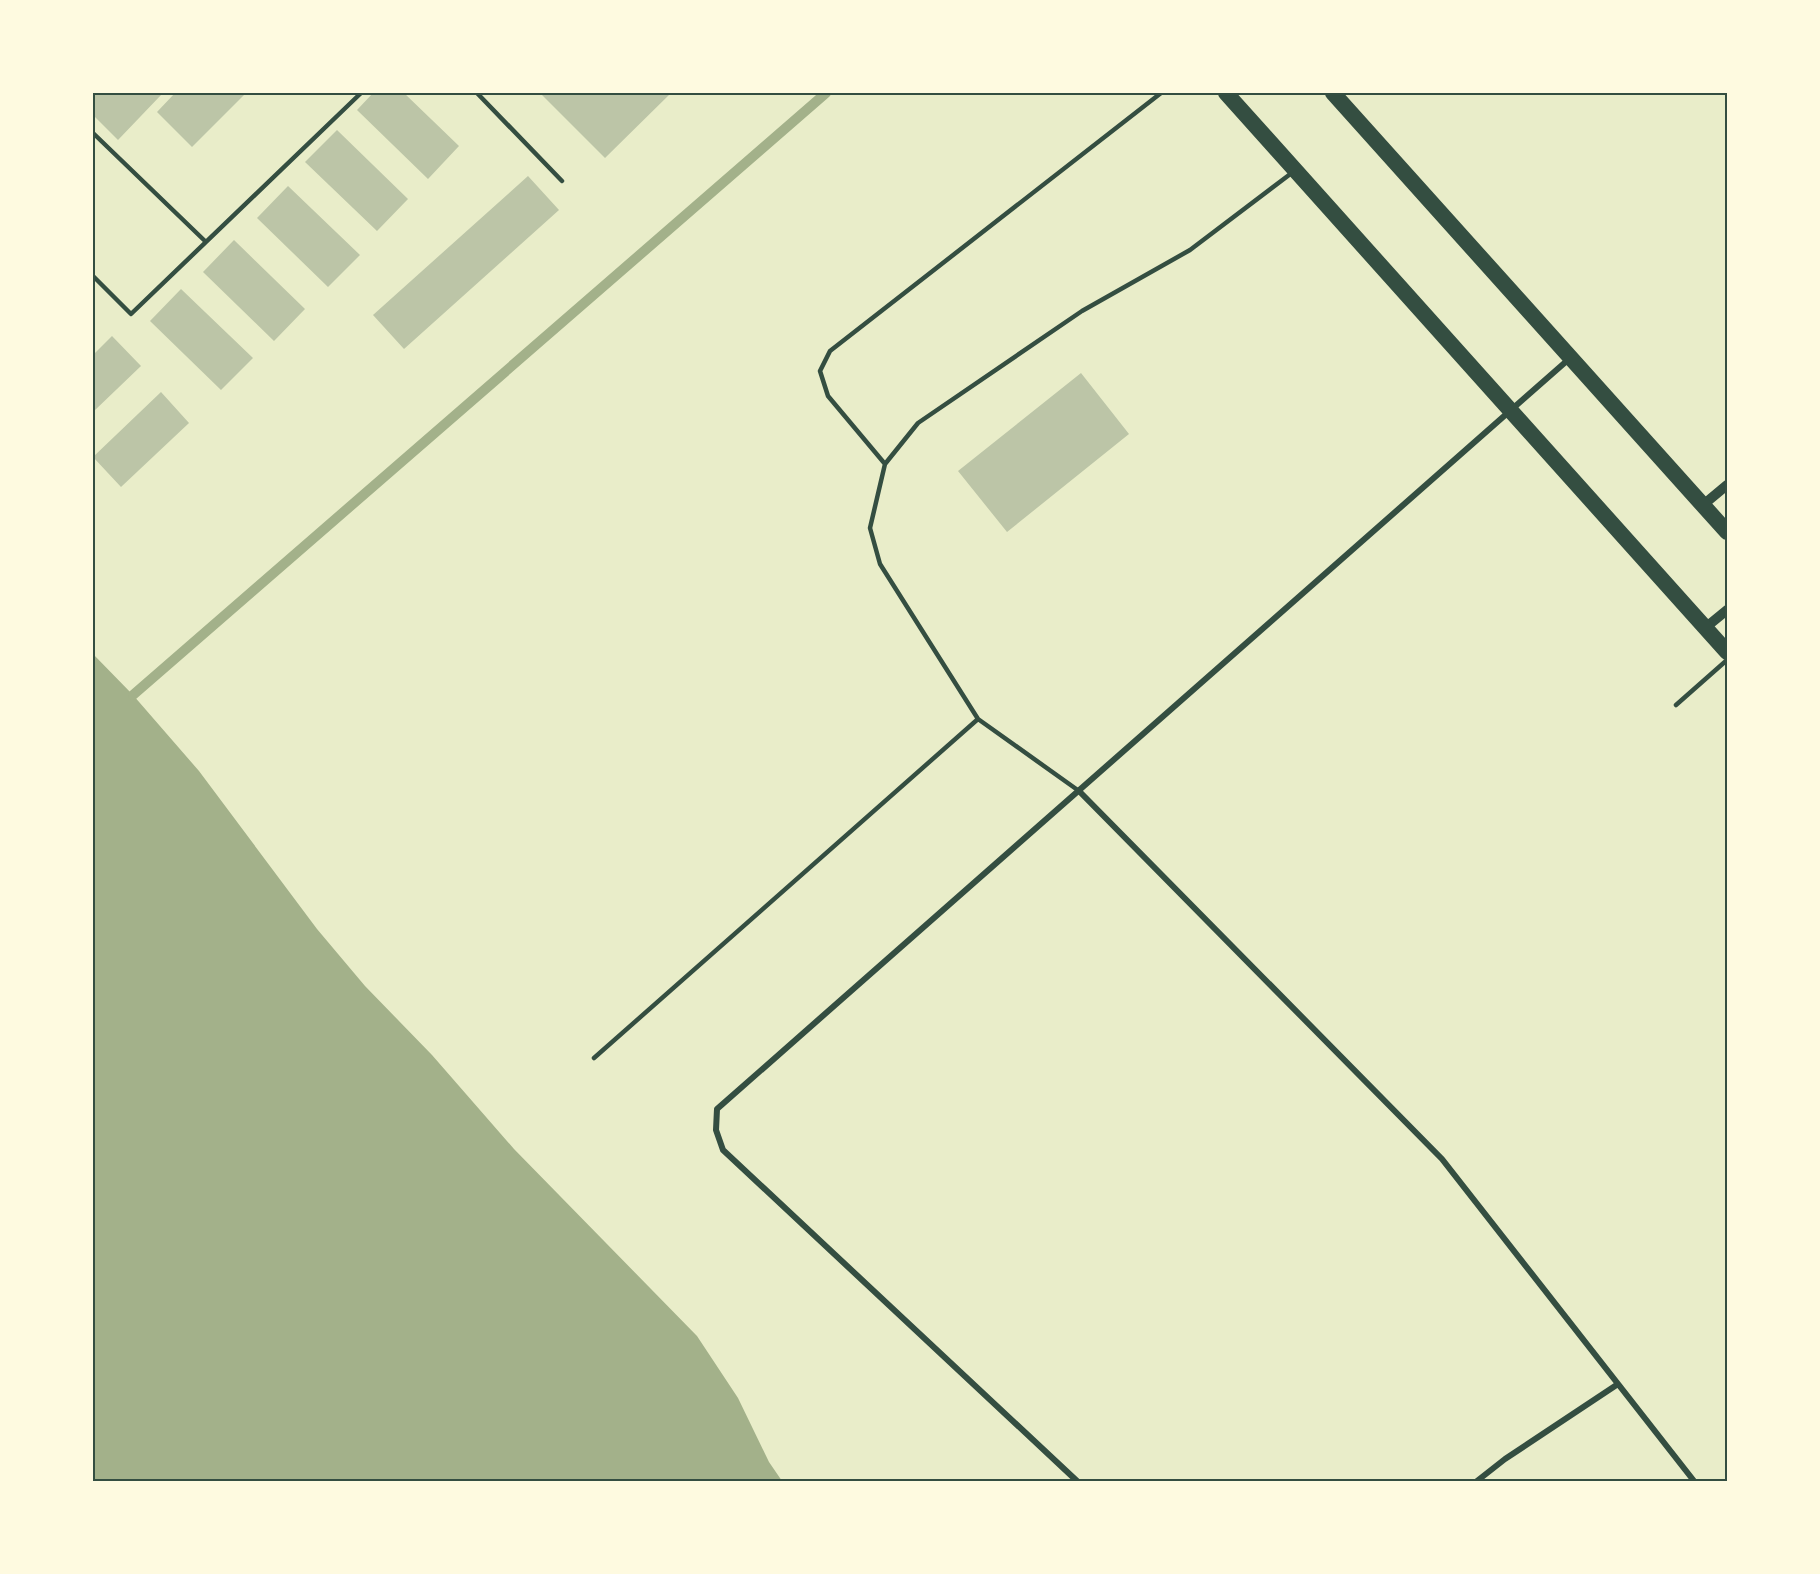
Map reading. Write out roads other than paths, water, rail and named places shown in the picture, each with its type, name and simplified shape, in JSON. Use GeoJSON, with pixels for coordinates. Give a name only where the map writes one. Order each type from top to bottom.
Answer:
{"type":"FeatureCollection","features":[{"type":"Feature","properties":{"kind":"highway"},"geometry":{"type":"LineString","coordinates":[[1226,93],[1293,171],[1727,652]]}},
{"type":"Feature","properties":{"kind":"highway"},"geometry":{"type":"LineString","coordinates":[[1333,93],[1727,532]]}},
{"type":"Feature","properties":{"kind":"street"},"geometry":{"type":"LineString","coordinates":[[1077,1481],[723,1150],[716,1130],[717,1109],[1571,358]]}},
{"type":"Feature","properties":{"kind":"street"},"geometry":{"type":"LineString","coordinates":[[1703,505],[1727,485]]}},
{"type":"Feature","properties":{"kind":"street"},"geometry":{"type":"LineString","coordinates":[[1706,628],[1727,610]]}},
{"type":"Feature","properties":{"kind":"street"},"geometry":{"type":"LineString","coordinates":[[1079,791],[1442,1159],[1694,1481]]}},
{"type":"Feature","properties":{"kind":"street"},"geometry":{"type":"LineString","coordinates":[[1477,1481],[1505,1459],[1618,1384]]}},
{"type":"Feature","properties":{"kind":"lane"},"geometry":{"type":"LineString","coordinates":[[93,276],[131,314],[361,93]]}},
{"type":"Feature","properties":{"kind":"lane"},"geometry":{"type":"LineString","coordinates":[[477,93],[561,181]]}},
{"type":"Feature","properties":{"kind":"lane"},"geometry":{"type":"LineString","coordinates":[[885,464],[828,396],[820,371],[830,351],[1161,93]]}},
{"type":"Feature","properties":{"kind":"lane"},"geometry":{"type":"LineString","coordinates":[[93,133],[206,242]]}},
{"type":"Feature","properties":{"kind":"lane"},"geometry":{"type":"LineString","coordinates":[[1079,791],[978,718],[880,564],[870,528],[885,464],[918,423],[1082,311],[1190,250],[1293,171]]}},
{"type":"Feature","properties":{"kind":"lane"},"geometry":{"type":"LineString","coordinates":[[1676,705],[1727,660]]}},
{"type":"Feature","properties":{"kind":"lane"},"geometry":{"type":"LineString","coordinates":[[594,1058],[978,718]]}},
{"type":"Feature","properties":{"kind":"waterway"},"geometry":{"type":"LineString","coordinates":[[133,695],[826,93]]}}]}
